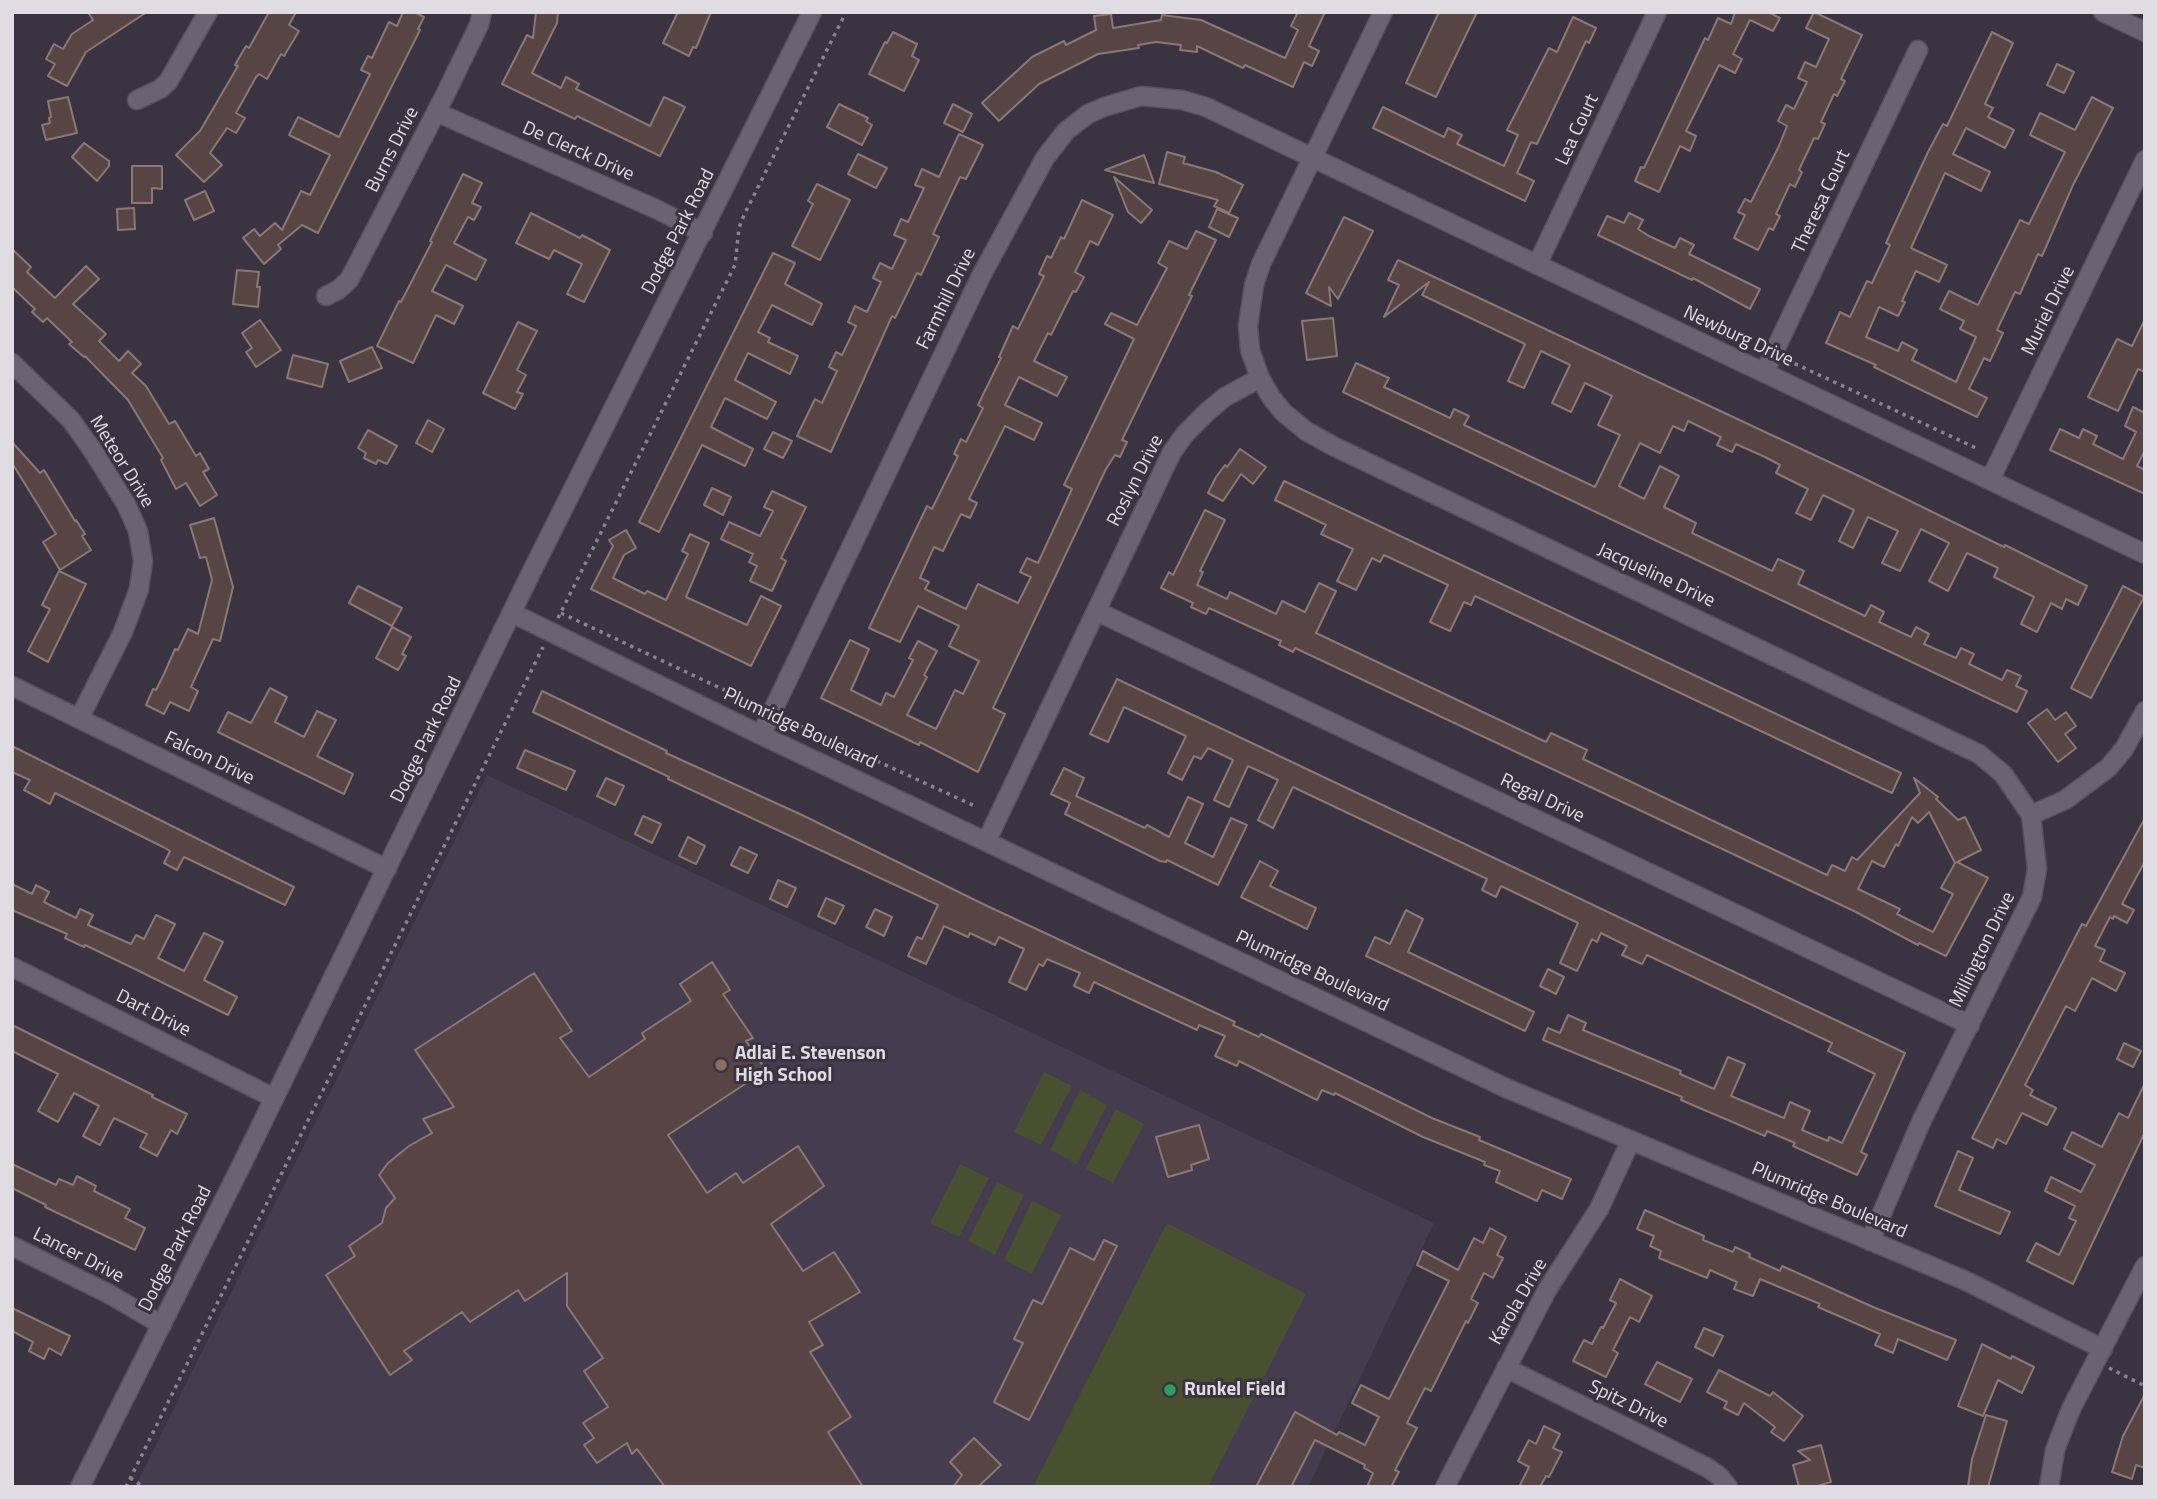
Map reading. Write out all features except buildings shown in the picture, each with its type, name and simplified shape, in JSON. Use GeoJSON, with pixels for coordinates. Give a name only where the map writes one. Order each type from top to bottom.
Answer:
{"type":"FeatureCollection","features":[{"type":"Feature","properties":{"kind":"street"},"geometry":{"type":"LineString","coordinates":[[137,100],[168,82],[208,12]]}},
{"type":"Feature","properties":{"kind":"street","name":"Burns Drive"},"geometry":{"type":"LineString","coordinates":[[326,296],[349,281],[436,113],[479,25],[481,12]]}},
{"type":"Feature","properties":{"kind":"street","name":"Dodge Park Road"},"geometry":{"type":"LineString","coordinates":[[80,1487],[812,12]]}},
{"type":"Feature","properties":{"kind":"street"},"geometry":{"type":"LineString","coordinates":[[1260,378],[1250,350],[1248,326],[1254,285],[1261,264],[1383,12]]}},
{"type":"Feature","properties":{"kind":"street","name":"Lea Court"},"geometry":{"type":"LineString","coordinates":[[1537,265],[1657,12]]}},
{"type":"Feature","properties":{"kind":"street"},"geometry":{"type":"LineString","coordinates":[[2103,12],[2145,32]]}},
{"type":"Feature","properties":{"kind":"street","name":"Theresa Court"},"geometry":{"type":"LineString","coordinates":[[1765,373],[1918,50]]}},
{"type":"Feature","properties":{"kind":"street","name":"Farmhill Drive"},"geometry":{"type":"LineString","coordinates":[[761,734],[992,254],[1045,158],[1066,131],[1088,114],[1104,107],[1141,96],[1162,97],[1206,107],[1313,159]]}},
{"type":"Feature","properties":{"kind":"street","name":"De Clerck Drive"},"geometry":{"type":"LineString","coordinates":[[436,113],[656,209],[703,233]]}},
{"type":"Feature","properties":{"kind":"street","name":"Newburg Drive"},"geometry":{"type":"LineString","coordinates":[[1313,159],[2145,554]]}},
{"type":"Feature","properties":{"kind":"street","name":"Muriel Drive"},"geometry":{"type":"LineString","coordinates":[[1990,480],[2145,160]]}},
{"type":"Feature","properties":{"kind":"street","name":"Meteor Drive"},"geometry":{"type":"LineString","coordinates":[[12,363],[71,420],[126,503],[138,531],[143,561],[133,609],[79,719]]}},
{"type":"Feature","properties":{"kind":"street","name":"Roslyn Drive"},"geometry":{"type":"LineString","coordinates":[[987,840],[1172,452],[1208,411],[1225,397],[1260,378]]}},
{"type":"Feature","properties":{"kind":"street","name":"Jacqueline Drive"},"geometry":{"type":"LineString","coordinates":[[1260,378],[1283,412],[1306,431],[1335,447],[1979,754],[2003,774],[2031,816]]}},
{"type":"Feature","properties":{"kind":"street","name":"Regal Drive"},"geometry":{"type":"LineString","coordinates":[[1096,611],[1970,1025]]}},
{"type":"Feature","properties":{"kind":"street","name":"Plumridge Boulevard"},"geometry":{"type":"LineString","coordinates":[[512,613],[1506,1087],[1964,1280],[2104,1358]]}},
{"type":"Feature","properties":{"kind":"street","name":"Falcon Drive"},"geometry":{"type":"LineString","coordinates":[[12,686],[387,869]]}},
{"type":"Feature","properties":{"kind":"street"},"geometry":{"type":"LineString","coordinates":[[2031,816],[2065,800],[2108,768],[2124,749],[2145,711]]}},
{"type":"Feature","properties":{"kind":"street","name":"Millington Drive"},"geometry":{"type":"LineString","coordinates":[[1870,1241],[1921,1122],[2032,897],[2037,869],[2031,816]]}},
{"type":"Feature","properties":{"kind":"street","name":"Dart Drive"},"geometry":{"type":"LineString","coordinates":[[12,967],[274,1098]]}},
{"type":"Feature","properties":{"kind":"street","name":"Karola Drive"},"geometry":{"type":"LineString","coordinates":[[1445,1487],[1547,1290],[1599,1209],[1631,1140]]}},
{"type":"Feature","properties":{"kind":"street","name":"Lancer Drive"},"geometry":{"type":"LineString","coordinates":[[12,1246],[109,1294],[162,1325]]}},
{"type":"Feature","properties":{"kind":"street"},"geometry":{"type":"LineString","coordinates":[[2049,1487],[2055,1450],[2071,1409],[2104,1358],[2145,1266]]}},
{"type":"Feature","properties":{"kind":"street","name":"Spitz Drive"},"geometry":{"type":"LineString","coordinates":[[1506,1368],[1708,1468],[1728,1487]]}},
{"type":"Feature","properties":{"kind":"path"},"geometry":{"type":"LineString","coordinates":[[557,621],[735,265],[738,236],[744,215],[846,12]]}},
{"type":"Feature","properties":{"kind":"path"},"geometry":{"type":"LineString","coordinates":[[1786,359],[1976,448]]}},
{"type":"Feature","properties":{"kind":"path"},"geometry":{"type":"LineString","coordinates":[[561,613],[752,703]]}},
{"type":"Feature","properties":{"kind":"path"},"geometry":{"type":"LineString","coordinates":[[126,1487],[545,643]]}},
{"type":"Feature","properties":{"kind":"path"},"geometry":{"type":"LineString","coordinates":[[792,722],[977,807]]}},
{"type":"Feature","properties":{"kind":"path"},"geometry":{"type":"LineString","coordinates":[[2104,1358],[2145,1386]]}},
{"type":"Feature","properties":{"kind":"path"},"geometry":{"type":"LineString","coordinates":[[130,1478],[144,1487]]}},
{"type":"Feature","properties":{"kind":"shaded area","name":"Adlai E. Stevenson High School"},"geometry":{"type":"Polygon","coordinates":[[[487,775],[1434,1223],[1308,1487],[135,1487],[487,775]]]}},
{"type":"Feature","properties":{"kind":"green space"},"geometry":{"type":"Polygon","coordinates":[[[1044,1072],[1072,1086],[1041,1145],[1014,1132],[1044,1072]]]}},
{"type":"Feature","properties":{"kind":"green space"},"geometry":{"type":"Polygon","coordinates":[[[1080,1090],[1107,1105],[1077,1164],[1050,1150],[1080,1090]]]}},
{"type":"Feature","properties":{"kind":"green space"},"geometry":{"type":"Polygon","coordinates":[[[1116,1109],[1144,1124],[1113,1183],[1086,1169],[1116,1109]]]}},
{"type":"Feature","properties":{"kind":"green space"},"geometry":{"type":"Polygon","coordinates":[[[960,1164],[989,1178],[959,1237],[930,1223],[960,1164]]]}},
{"type":"Feature","properties":{"kind":"green space"},"geometry":{"type":"Polygon","coordinates":[[[997,1182],[1024,1195],[995,1255],[968,1241],[997,1182]]]}},
{"type":"Feature","properties":{"kind":"green space"},"geometry":{"type":"Polygon","coordinates":[[[1032,1201],[1061,1215],[1032,1274],[1004,1260],[1032,1201]]]}},
{"type":"Feature","properties":{"kind":"green space","name":"Runkel Field"},"geometry":{"type":"Polygon","coordinates":[[[1167,1223],[1306,1294],[1208,1487],[1033,1487],[1167,1223]]]}},
{"type":"Feature","properties":{"kind":"place","name":"Adlai E. Stevenson High School"},"geometry":{"type":"Point","coordinates":[721,1065]}},
{"type":"Feature","properties":{"kind":"place","name":"Runkel Field"},"geometry":{"type":"Point","coordinates":[1170,1390]}}]}
